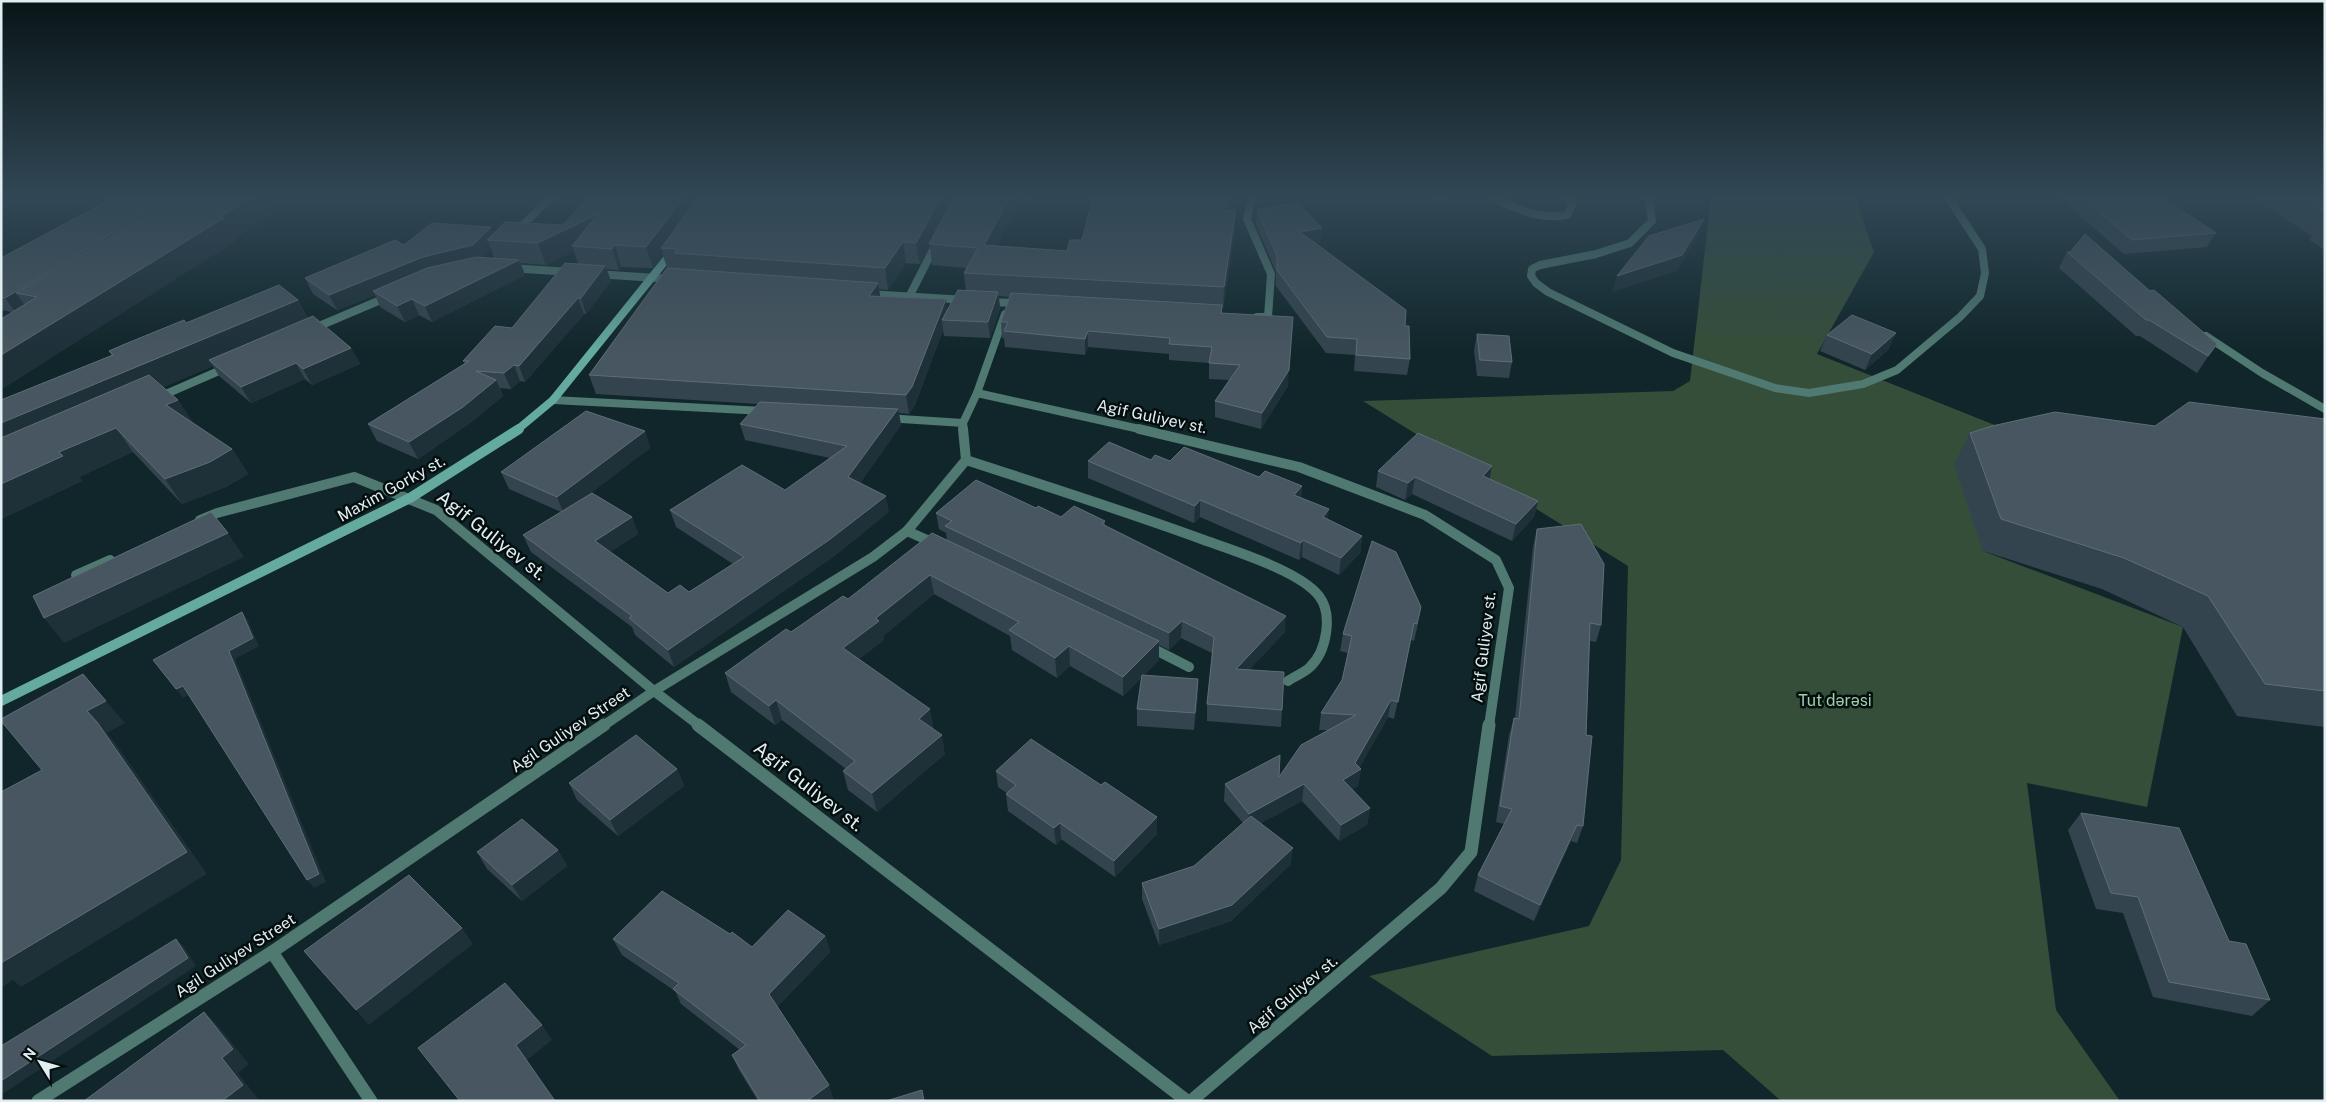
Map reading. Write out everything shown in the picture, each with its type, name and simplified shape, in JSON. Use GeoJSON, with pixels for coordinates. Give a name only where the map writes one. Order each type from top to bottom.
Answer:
{"type":"FeatureCollection","features":[{"type":"Feature","properties":{"kind":"main road","name":"Maxim Gorky st."},"geometry":{"type":"LineString","coordinates":[[1,701],[410,498],[514,434],[553,400],[675,248]]}},
{"type":"Feature","properties":{"kind":"street"},"geometry":{"type":"LineString","coordinates":[[909,297],[934,248]]}},
{"type":"Feature","properties":{"kind":"street"},"geometry":{"type":"LineString","coordinates":[[1249,316],[1268,317],[1271,274],[1260,248]]}},
{"type":"Feature","properties":{"kind":"street"},"geometry":{"type":"LineString","coordinates":[[1613,248],[1540,266],[1532,269],[1531,276],[1536,283],[1548,292],[1673,353],[1775,388],[1809,393],[1863,384],[1897,370],[1960,318],[1980,296],[1985,273],[1982,248]]}},
{"type":"Feature","properties":{"kind":"street"},"geometry":{"type":"LineString","coordinates":[[502,267],[581,273]]}},
{"type":"Feature","properties":{"kind":"street"},"geometry":{"type":"LineString","coordinates":[[591,273],[680,280]]}},
{"type":"Feature","properties":{"kind":"street"},"geometry":{"type":"LineString","coordinates":[[307,331],[397,293]]}},
{"type":"Feature","properties":{"kind":"street"},"geometry":{"type":"LineString","coordinates":[[859,293],[1028,304]]}},
{"type":"Feature","properties":{"kind":"street"},"geometry":{"type":"LineString","coordinates":[[1008,303],[977,394],[963,423],[966,460],[1135,514],[1247,556],[1292,576],[1318,595],[1326,611],[1324,643],[1312,665],[1288,680]]}},
{"type":"Feature","properties":{"kind":"street"},"geometry":{"type":"LineString","coordinates":[[2202,333],[2262,373],[2325,409]]}},
{"type":"Feature","properties":{"kind":"street"},"geometry":{"type":"LineString","coordinates":[[154,399],[235,363]]}},
{"type":"Feature","properties":{"kind":"street","name":"Agif Guliyev st."},"geometry":{"type":"LineString","coordinates":[[190,524],[217,513],[354,477],[436,510],[654,691],[1189,1101],[1441,888],[1471,852],[1509,588],[1496,560],[1425,515],[1375,495],[1299,468],[1255,455],[977,394]]}},
{"type":"Feature","properties":{"kind":"street"},"geometry":{"type":"LineString","coordinates":[[553,400],[774,412]]}},
{"type":"Feature","properties":{"kind":"street"},"geometry":{"type":"LineString","coordinates":[[874,418],[963,423]]}},
{"type":"Feature","properties":{"kind":"street","name":"Agil Guliyev Street"},"geometry":{"type":"LineString","coordinates":[[38,1101],[272,952],[654,691],[873,557],[908,531],[966,460]]}},
{"type":"Feature","properties":{"kind":"street"},"geometry":{"type":"LineString","coordinates":[[908,531],[946,549]]}},
{"type":"Feature","properties":{"kind":"street"},"geometry":{"type":"LineString","coordinates":[[76,575],[120,556]]}},
{"type":"Feature","properties":{"kind":"street"},"geometry":{"type":"LineString","coordinates":[[1139,642],[1189,667]]}},
{"type":"Feature","properties":{"kind":"street"},"geometry":{"type":"LineString","coordinates":[[272,952],[372,1101]]}},
{"type":"Feature","properties":{"kind":"green space","name":"Tut dərəsi"},"geometry":{"type":"Polygon","coordinates":[[[1705,248],[1873,248],[1874,252],[1817,354],[2037,442],[1983,551],[2183,627],[2147,807],[2027,783],[2056,1010],[2120,1101],[1781,1101],[1723,1050],[1492,1056],[1369,976],[1589,926],[1621,860],[1628,566],[1363,401],[1673,391],[1690,381],[1705,248]]]}},
{"type":"Feature","properties":{"kind":"building"},"geometry":{"type":"Polygon","coordinates":[[[19,248],[87,248],[5,298],[1,297],[1,258],[19,248]]]}},
{"type":"Feature","properties":{"kind":"building"},"geometry":{"type":"Polygon","coordinates":[[[91,248],[174,248],[1,355],[1,319],[37,297],[16,293],[91,248]]]}},
{"type":"Feature","properties":{"kind":"building"},"geometry":{"type":"Polygon","coordinates":[[[375,248],[459,248],[423,257],[329,295],[305,278],[375,248]]]}},
{"type":"Feature","properties":{"kind":"building"},"geometry":{"type":"Polygon","coordinates":[[[668,248],[899,248],[885,268],[674,253],[677,249],[668,248]]]}},
{"type":"Feature","properties":{"kind":"building"},"geometry":{"type":"Polygon","coordinates":[[[978,248],[1031,248],[1067,251],[1068,248],[1230,248],[1224,287],[964,273],[978,248]]]}},
{"type":"Feature","properties":{"kind":"building"},"geometry":{"type":"Polygon","coordinates":[[[1274,248],[1322,248],[1406,310],[1405,326],[1409,326],[1410,359],[1356,355],[1357,339],[1327,337],[1277,270],[1277,256],[1274,248]]]}},
{"type":"Feature","properties":{"kind":"building"},"geometry":{"type":"Polygon","coordinates":[[[1639,248],[1686,248],[1682,255],[1617,276],[1639,248]]]}},
{"type":"Feature","properties":{"kind":"building"},"geometry":{"type":"Polygon","coordinates":[[[2073,248],[2101,248],[2150,291],[2154,290],[2217,344],[2208,356],[2149,320],[2146,320],[2067,252],[2070,252],[2073,248]]]}},
{"type":"Feature","properties":{"kind":"building"},"geometry":{"type":"Polygon","coordinates":[[[476,257],[519,260],[425,306],[412,299],[397,306],[373,291],[427,268],[476,257]]]}},
{"type":"Feature","properties":{"kind":"building"},"geometry":{"type":"Polygon","coordinates":[[[565,263],[605,266],[581,298],[578,298],[519,366],[514,365],[504,373],[476,371],[496,380],[463,407],[409,442],[368,424],[469,361],[463,361],[495,326],[512,328],[565,263]]]}},
{"type":"Feature","properties":{"kind":"building"},"geometry":{"type":"Polygon","coordinates":[[[667,268],[878,283],[869,296],[946,299],[912,387],[906,395],[589,375],[667,268]]]}},
{"type":"Feature","properties":{"kind":"building"},"geometry":{"type":"Polygon","coordinates":[[[279,285],[298,300],[1,423],[1,400],[113,355],[109,351],[125,344],[184,320],[186,323],[279,285]]]}},
{"type":"Feature","properties":{"kind":"building"},"geometry":{"type":"Polygon","coordinates":[[[958,290],[998,292],[988,322],[942,320],[958,290]]]}},
{"type":"Feature","properties":{"kind":"building"},"geometry":{"type":"Polygon","coordinates":[[[1011,293],[1222,305],[1221,313],[1293,317],[1289,370],[1262,413],[1215,401],[1240,365],[1209,363],[1212,347],[1169,344],[1170,338],[1088,331],[1085,339],[1004,331],[1008,322],[1001,322],[1011,293]]]}},
{"type":"Feature","properties":{"kind":"building"},"geometry":{"type":"Polygon","coordinates":[[[1852,315],[1896,333],[1872,354],[1827,335],[1852,315]]]}},
{"type":"Feature","properties":{"kind":"building"},"geometry":{"type":"Polygon","coordinates":[[[313,316],[351,348],[303,369],[296,363],[241,387],[209,360],[313,316]]]}},
{"type":"Feature","properties":{"kind":"building"},"geometry":{"type":"Polygon","coordinates":[[[1477,334],[1509,336],[1512,362],[1480,360],[1477,334]]]}},
{"type":"Feature","properties":{"kind":"building"},"geometry":{"type":"Polygon","coordinates":[[[149,375],[178,400],[166,405],[232,449],[210,462],[165,479],[116,428],[59,452],[63,456],[1,484],[1,438],[149,375]]]}},
{"type":"Feature","properties":{"kind":"building"},"geometry":{"type":"Polygon","coordinates":[[[760,402],[898,409],[848,477],[886,496],[829,540],[668,650],[629,618],[632,616],[523,535],[592,493],[632,517],[595,541],[668,593],[680,585],[689,592],[744,557],[670,510],[742,465],[785,490],[847,446],[740,424],[760,402]]]}},
{"type":"Feature","properties":{"kind":"building"},"geometry":{"type":"Polygon","coordinates":[[[2189,402],[2325,419],[2325,691],[2265,684],[2208,596],[2124,558],[2001,519],[1970,433],[1992,426],[2055,412],[2155,426],[2189,402]]]}},
{"type":"Feature","properties":{"kind":"building"},"geometry":{"type":"Polygon","coordinates":[[[586,411],[645,431],[557,497],[501,472],[586,411]]]}},
{"type":"Feature","properties":{"kind":"building"},"geometry":{"type":"Polygon","coordinates":[[[1418,433],[1492,466],[1483,476],[1538,501],[1516,524],[1415,477],[1408,483],[1378,471],[1418,433]]]}},
{"type":"Feature","properties":{"kind":"building"},"geometry":{"type":"Polygon","coordinates":[[[1109,442],[1151,460],[1155,455],[1170,461],[1184,447],[1259,477],[1265,471],[1302,486],[1294,495],[1329,509],[1323,517],[1362,536],[1341,558],[1303,540],[1301,543],[1200,500],[1195,506],[1088,461],[1109,442]]]}},
{"type":"Feature","properties":{"kind":"building"},"geometry":{"type":"Polygon","coordinates":[[[976,480],[1036,508],[1038,506],[1061,517],[1074,506],[1105,521],[1102,524],[1286,616],[1236,669],[1284,672],[1282,710],[1207,704],[1214,637],[1182,621],[1169,633],[945,526],[952,521],[936,513],[976,480]]]}},
{"type":"Feature","properties":{"kind":"building"},"geometry":{"type":"Polygon","coordinates":[[[211,512],[228,533],[44,618],[33,596],[211,512]]]}},
{"type":"Feature","properties":{"kind":"building"},"geometry":{"type":"Polygon","coordinates":[[[1581,524],[1604,564],[1601,625],[1590,623],[1586,735],[1592,736],[1583,826],[1577,825],[1540,905],[1478,875],[1512,809],[1500,806],[1514,718],[1519,719],[1537,529],[1581,524]]]}},
{"type":"Feature","properties":{"kind":"building"},"geometry":{"type":"Polygon","coordinates":[[[932,533],[1159,641],[1123,677],[1069,646],[1055,658],[1009,630],[1019,622],[930,575],[876,618],[879,621],[843,648],[930,709],[919,719],[942,735],[872,793],[843,771],[855,761],[776,700],[769,706],[725,673],[786,629],[791,632],[843,596],[848,599],[932,533]]]}},
{"type":"Feature","properties":{"kind":"building"},"geometry":{"type":"Polygon","coordinates":[[[1372,541],[1396,552],[1421,607],[1417,624],[1414,623],[1398,702],[1391,700],[1355,763],[1361,769],[1343,780],[1370,808],[1341,825],[1304,784],[1249,814],[1225,784],[1280,755],[1279,777],[1301,745],[1356,715],[1321,713],[1342,680],[1352,636],[1343,634],[1372,541]]]}},
{"type":"Feature","properties":{"kind":"building"},"geometry":{"type":"Polygon","coordinates":[[[242,612],[253,638],[229,651],[319,874],[307,880],[183,686],[176,689],[153,660],[242,612]]]}},
{"type":"Feature","properties":{"kind":"building"},"geometry":{"type":"Polygon","coordinates":[[[83,674],[106,701],[87,711],[97,722],[187,852],[1,963],[1,792],[42,770],[1,719],[83,674]]]}},
{"type":"Feature","properties":{"kind":"building"},"geometry":{"type":"Polygon","coordinates":[[[1142,675],[1198,679],[1195,713],[1137,709],[1142,675]]]}},
{"type":"Feature","properties":{"kind":"building"},"geometry":{"type":"Polygon","coordinates":[[[636,735],[677,769],[610,820],[569,783],[636,735]]]}},
{"type":"Feature","properties":{"kind":"building"},"geometry":{"type":"Polygon","coordinates":[[[1031,739],[1101,785],[1105,782],[1157,817],[1114,861],[1060,823],[1054,828],[1006,794],[1016,785],[996,771],[1031,739]]]}},
{"type":"Feature","properties":{"kind":"building"},"geometry":{"type":"Polygon","coordinates":[[[2081,813],[2179,828],[2229,941],[2246,944],[2270,1000],[2169,982],[2138,897],[2111,893],[2081,813]]]}},
{"type":"Feature","properties":{"kind":"building"},"geometry":{"type":"Polygon","coordinates":[[[1251,816],[1293,848],[1232,905],[1159,929],[1142,883],[1194,866],[1251,816]]]}},
{"type":"Feature","properties":{"kind":"building"},"geometry":{"type":"Polygon","coordinates":[[[522,819],[558,850],[512,885],[477,852],[522,819]]]}},
{"type":"Feature","properties":{"kind":"building"},"geometry":{"type":"Polygon","coordinates":[[[409,875],[462,928],[356,1010],[304,951],[409,875]]]}},
{"type":"Feature","properties":{"kind":"building"},"geometry":{"type":"Polygon","coordinates":[[[662,891],[730,934],[732,932],[752,947],[788,910],[825,936],[769,994],[829,1085],[807,1101],[760,1101],[732,1055],[746,1045],[673,989],[679,983],[613,939],[662,891]]]}},
{"type":"Feature","properties":{"kind":"building"},"geometry":{"type":"Polygon","coordinates":[[[176,939],[188,958],[1,1081],[1,1046],[176,939]]]}},
{"type":"Feature","properties":{"kind":"building"},"geometry":{"type":"Polygon","coordinates":[[[505,983],[542,1025],[516,1045],[555,1101],[460,1101],[418,1048],[505,983]]]}},
{"type":"Feature","properties":{"kind":"building"},"geometry":{"type":"Polygon","coordinates":[[[204,1012],[233,1049],[222,1058],[243,1085],[222,1101],[84,1101],[204,1012]]]}},
{"type":"Feature","properties":{"kind":"building"},"geometry":{"type":"Polygon","coordinates":[[[922,1090],[924,1101],[886,1101],[922,1090]]]}}]}
